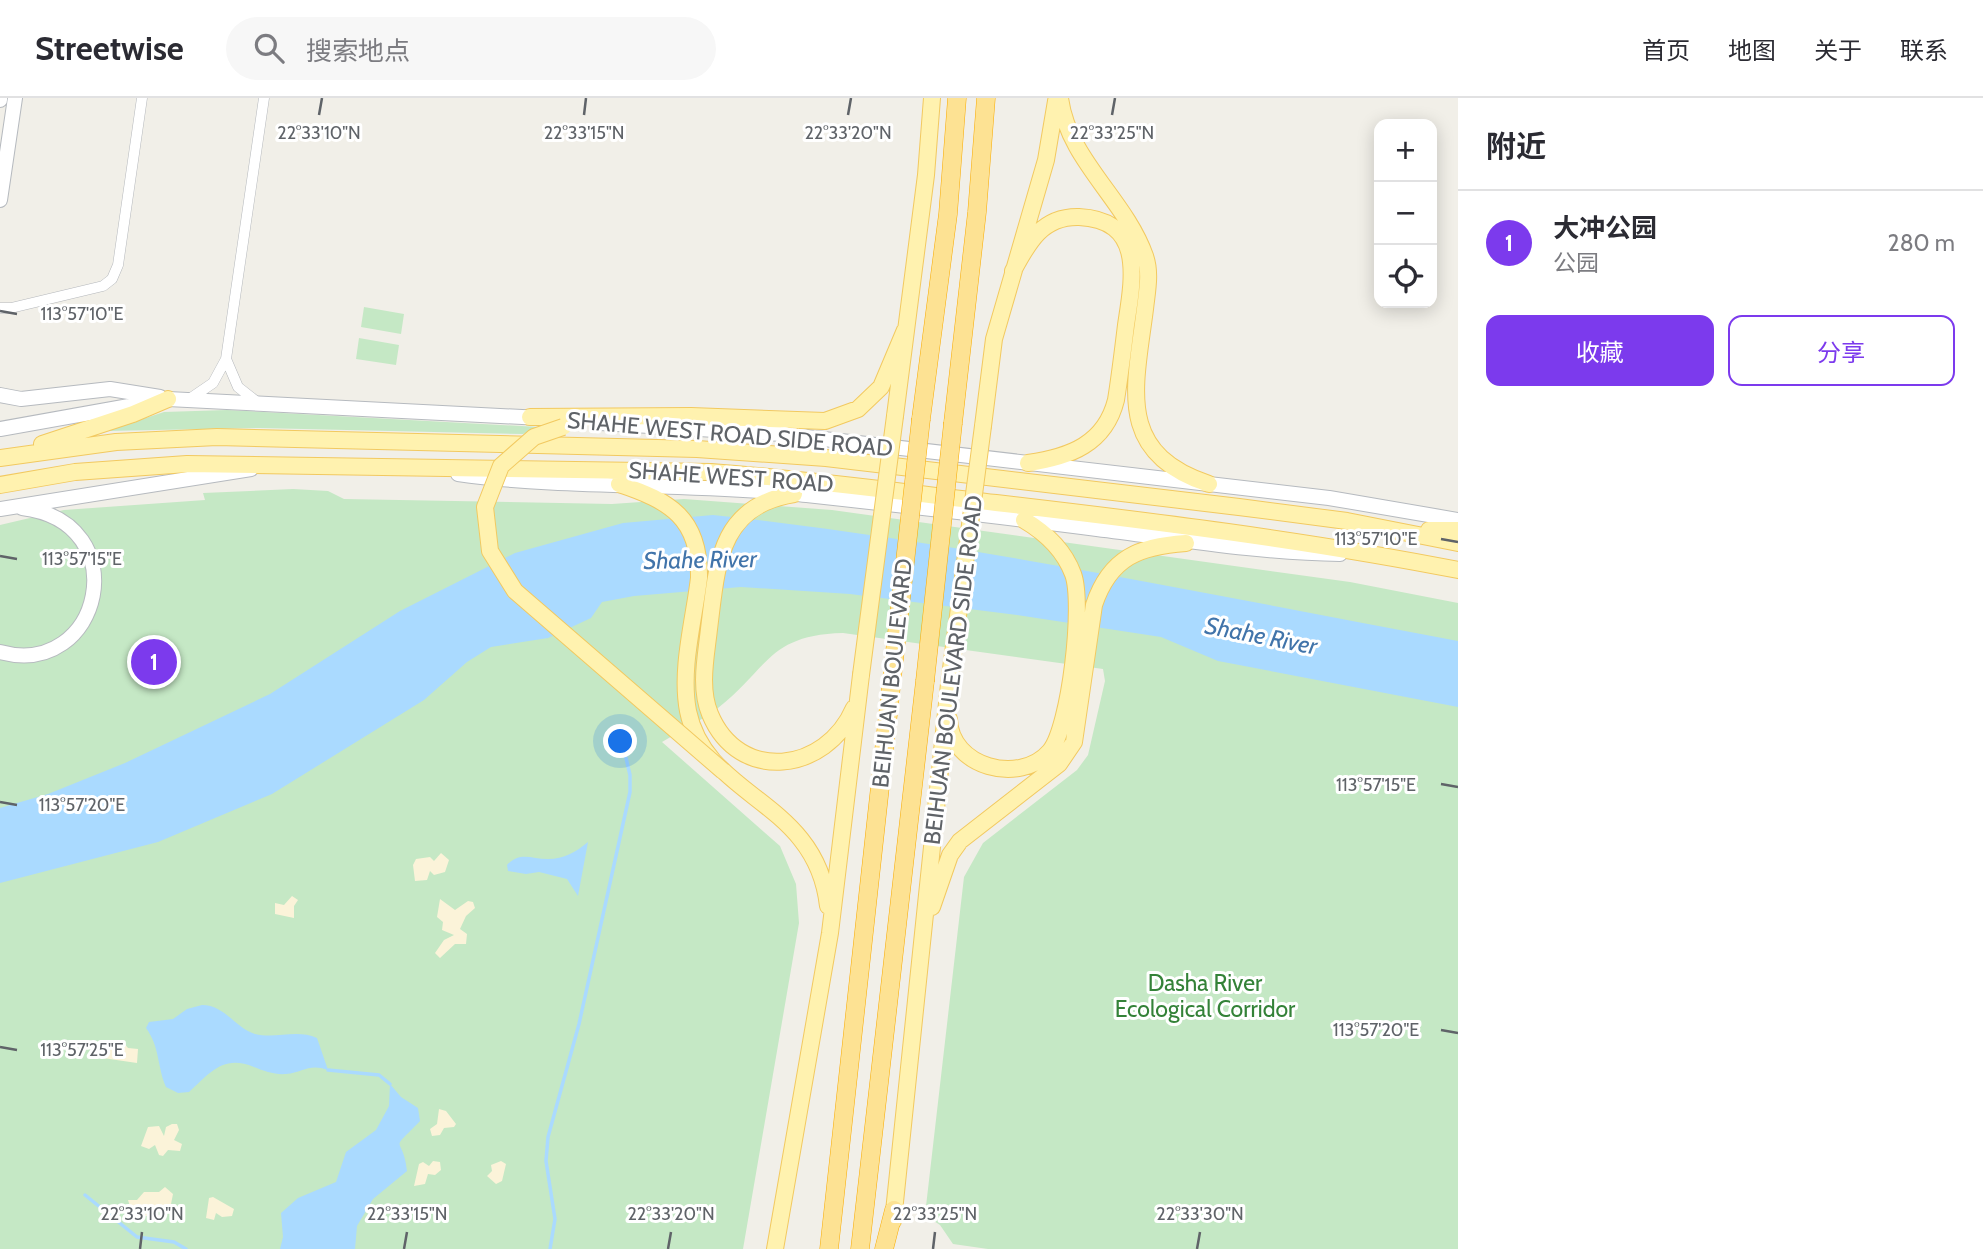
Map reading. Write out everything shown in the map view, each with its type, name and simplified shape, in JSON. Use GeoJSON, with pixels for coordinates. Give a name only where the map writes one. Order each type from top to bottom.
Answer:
{"type":"FeatureCollection","features":[{"type":"Feature","properties":{"kind":"highway","name":"BEIHUAN BOULEVARD"},"geometry":{"type":"LineString","coordinates":[[828,1249],[921,419],[948,214],[957,98]]}},
{"type":"Feature","properties":{"kind":"highway","name":"BEIHUAN BOULEVARD"},"geometry":{"type":"LineString","coordinates":[[860,1249],[977,212],[986,98]]}},
{"type":"Feature","properties":{"kind":"highway"},"geometry":{"type":"LineString","coordinates":[[884,1249],[894,1210]]}},
{"type":"Feature","properties":{"kind":"main road"},"geometry":{"type":"LineString","coordinates":[[0,200],[15,98]]}},
{"type":"Feature","properties":{"kind":"main road"},"geometry":{"type":"LineString","coordinates":[[775,1249],[831,933],[926,176],[932,98]]}},
{"type":"Feature","properties":{"kind":"main road"},"geometry":{"type":"LineString","coordinates":[[1058,98],[1075,143],[1140,245],[1141,279],[1135,391],[1141,430],[1154,451],[1179,474],[1209,484]]}},
{"type":"Feature","properties":{"kind":"main road","name":"BEIHUAN BOULEVARD SIDE ROAD"},"geometry":{"type":"LineString","coordinates":[[892,1249],[949,684],[995,339],[1046,160],[1058,98]]}},
{"type":"Feature","properties":{"kind":"main road"},"geometry":{"type":"LineString","coordinates":[[1013,271],[1032,237],[1044,227],[1059,219],[1084,217],[1102,221],[1123,238],[1141,279],[1112,414],[1094,439],[1065,456],[1028,463]]}},
{"type":"Feature","properties":{"kind":"main road"},"geometry":{"type":"LineString","coordinates":[[530,417],[691,416],[825,421],[858,409],[881,387],[905,330]]}},
{"type":"Feature","properties":{"kind":"main road"},"geometry":{"type":"LineString","coordinates":[[0,395],[21,399],[110,389],[168,399]]}},
{"type":"Feature","properties":{"kind":"main road"},"geometry":{"type":"LineString","coordinates":[[2,458],[133,414],[168,399]]}},
{"type":"Feature","properties":{"kind":"main road","name":"SHAHE WEST ROAD SIDE ROAD"},"geometry":{"type":"LineString","coordinates":[[0,429],[168,399],[530,417],[780,434],[1353,501],[1458,520]]}},
{"type":"Feature","properties":{"kind":"main road"},"geometry":{"type":"LineString","coordinates":[[620,425],[563,427],[527,441],[501,466],[485,507],[489,551],[515,591],[723,771],[796,830],[807,843],[827,891],[831,933]]}},
{"type":"Feature","properties":{"kind":"main road","name":"SHAHE WEST ROAD"},"geometry":{"type":"LineString","coordinates":[[2,458],[116,442],[217,438],[697,449],[826,458],[1239,507],[1389,529],[1458,543]]}},
{"type":"Feature","properties":{"kind":"main road","name":"SHAHE WEST ROAD"},"geometry":{"type":"LineString","coordinates":[[0,485],[75,472],[150,465],[661,470],[783,478],[1144,520],[1380,555],[1458,570]]}},
{"type":"Feature","properties":{"kind":"main road"},"geometry":{"type":"LineString","coordinates":[[3,508],[275,465]]}},
{"type":"Feature","properties":{"kind":"main road"},"geometry":{"type":"LineString","coordinates":[[422,468],[505,481],[619,484],[794,494],[1024,520],[1186,543],[1280,552],[1380,555]]}},
{"type":"Feature","properties":{"kind":"main road"},"geometry":{"type":"LineString","coordinates":[[619,484],[662,500],[681,516],[697,551],[699,578],[686,697],[698,740],[723,771]]}},
{"type":"Feature","properties":{"kind":"main road"},"geometry":{"type":"LineString","coordinates":[[794,494],[771,499],[738,522],[723,545],[718,561],[704,685],[709,711],[729,740],[747,754],[770,761],[795,761],[820,752],[840,734],[848,721],[862,675]]}},
{"type":"Feature","properties":{"kind":"main road"},"geometry":{"type":"LineString","coordinates":[[0,652],[36,654],[66,640],[90,610],[95,579],[87,548],[67,523],[37,510],[3,508]]}},
{"type":"Feature","properties":{"kind":"main road"},"geometry":{"type":"LineString","coordinates":[[921,943],[945,869],[960,841],[1059,764],[1074,743],[1072,719],[1078,596],[1070,566],[1048,536],[1024,520]]}},
{"type":"Feature","properties":{"kind":"main road"},"geometry":{"type":"LineString","coordinates":[[1389,529],[1458,530]]}},
{"type":"Feature","properties":{"kind":"main road"},"geometry":{"type":"LineString","coordinates":[[949,684],[950,727],[956,741],[972,759],[993,768],[1018,768],[1042,758],[1072,719],[1098,594],[1114,569],[1130,555],[1149,546],[1186,543]]}},
{"type":"Feature","properties":{"kind":"street"},"geometry":{"type":"LineString","coordinates":[[0,308],[11,308],[96,288],[112,279],[118,265],[142,98]]}},
{"type":"Feature","properties":{"kind":"street"},"geometry":{"type":"LineString","coordinates":[[186,400],[201,394],[213,383],[226,359],[264,98]]}},
{"type":"Feature","properties":{"kind":"street"},"geometry":{"type":"LineString","coordinates":[[226,359],[238,387],[261,404]]}},
{"type":"Feature","properties":{"kind":"green space"},"geometry":{"type":"Polygon","coordinates":[[[364,307],[404,314],[401,334],[361,327],[364,307]]]}},
{"type":"Feature","properties":{"kind":"green space"},"geometry":{"type":"Polygon","coordinates":[[[359,338],[399,345],[396,365],[356,359],[359,338]]]}},
{"type":"Feature","properties":{"kind":"green space"},"geometry":{"type":"Polygon","coordinates":[[[227,410],[539,427],[523,434],[260,428],[106,431],[164,412],[227,410]]]}},
{"type":"Feature","properties":{"kind":"green space","name":"Dasha River Ecological Corridor"},"geometry":{"type":"Polygon","coordinates":[[[293,489],[328,491],[344,499],[612,504],[684,499],[832,510],[1350,582],[1458,603],[1458,1249],[988,1249],[953,1244],[940,1225],[925,1215],[964,877],[983,843],[1077,770],[1088,755],[1105,681],[1103,669],[843,633],[818,635],[784,647],[718,708],[662,742],[780,846],[796,884],[799,923],[743,1249],[0,1249],[0,525],[64,510],[205,500],[203,493],[293,489]]]}},
{"type":"Feature","properties":{"kind":"sand"},"geometry":{"type":"Polygon","coordinates":[[[441,853],[449,860],[445,872],[434,875],[430,871],[427,880],[415,881],[413,865],[416,859],[430,857],[434,861],[441,853]]]}},
{"type":"Feature","properties":{"kind":"sand"},"geometry":{"type":"Polygon","coordinates":[[[292,896],[298,900],[294,906],[294,918],[275,914],[275,903],[284,905],[292,896]]]}},
{"type":"Feature","properties":{"kind":"sand"},"geometry":{"type":"Polygon","coordinates":[[[440,899],[455,910],[468,901],[473,902],[475,908],[466,916],[460,929],[467,934],[466,944],[455,944],[440,958],[435,953],[444,940],[454,935],[442,930],[443,922],[437,917],[440,899]]]}},
{"type":"Feature","properties":{"kind":"sand"},"geometry":{"type":"Polygon","coordinates":[[[102,1041],[114,1046],[123,1042],[128,1048],[138,1049],[137,1063],[96,1057],[96,1042],[102,1041]]]}},
{"type":"Feature","properties":{"kind":"sand"},"geometry":{"type":"Polygon","coordinates":[[[439,1109],[446,1111],[456,1124],[454,1127],[444,1128],[440,1135],[432,1136],[430,1129],[437,1124],[439,1109]]]}},
{"type":"Feature","properties":{"kind":"sand"},"geometry":{"type":"Polygon","coordinates":[[[177,1124],[179,1130],[174,1140],[182,1144],[180,1151],[168,1150],[163,1156],[159,1155],[155,1145],[149,1149],[141,1146],[148,1127],[159,1126],[164,1136],[166,1127],[177,1124]]]}},
{"type":"Feature","properties":{"kind":"sand"},"geometry":{"type":"Polygon","coordinates":[[[433,1161],[440,1162],[441,1170],[435,1175],[428,1174],[425,1184],[414,1186],[419,1164],[423,1162],[429,1166],[433,1161]]]}},
{"type":"Feature","properties":{"kind":"sand"},"geometry":{"type":"Polygon","coordinates":[[[501,1161],[506,1164],[502,1181],[496,1184],[487,1176],[492,1171],[491,1165],[501,1161]]]}},
{"type":"Feature","properties":{"kind":"sand"},"geometry":{"type":"Polygon","coordinates":[[[165,1187],[173,1194],[170,1209],[166,1212],[159,1204],[157,1216],[133,1216],[128,1200],[137,1200],[144,1192],[159,1192],[165,1187]]]}},
{"type":"Feature","properties":{"kind":"sand"},"geometry":{"type":"Polygon","coordinates":[[[213,1197],[234,1209],[232,1216],[222,1217],[216,1213],[214,1220],[206,1218],[209,1198],[213,1197]]]}},
{"type":"Feature","properties":{"kind":"water","name":"Shahe River"},"geometry":{"type":"Polygon","coordinates":[[[713,515],[807,526],[993,555],[1458,641],[1458,707],[1218,661],[1161,637],[1017,615],[850,594],[741,587],[634,596],[602,602],[591,618],[548,638],[491,647],[467,662],[424,700],[272,794],[158,842],[0,883],[0,808],[48,794],[125,763],[270,694],[400,611],[515,553],[623,523],[713,515]]]}},
{"type":"Feature","properties":{"kind":"water"},"geometry":{"type":"Polygon","coordinates":[[[588,842],[578,896],[567,879],[539,872],[526,874],[508,871],[507,865],[516,858],[559,858],[588,842]]]}},
{"type":"Feature","properties":{"kind":"water"},"geometry":{"type":"Polygon","coordinates":[[[202,1005],[217,1009],[255,1034],[302,1034],[317,1038],[328,1070],[311,1068],[278,1074],[234,1063],[225,1064],[211,1072],[189,1092],[178,1093],[166,1087],[154,1042],[146,1028],[149,1022],[173,1019],[187,1009],[202,1005]]]}},
{"type":"Feature","properties":{"kind":"water"},"geometry":{"type":"Polygon","coordinates":[[[390,1084],[401,1097],[418,1108],[420,1121],[400,1142],[407,1171],[373,1199],[357,1226],[355,1249],[280,1249],[283,1237],[281,1213],[298,1198],[336,1182],[346,1152],[376,1130],[389,1106],[390,1084]]]}},
{"type":"Feature","properties":{"kind":"waterway"},"geometry":{"type":"LineString","coordinates":[[550,1249],[555,1219],[546,1161],[548,1137],[579,1024],[630,792],[626,758]]}},
{"type":"Feature","properties":{"kind":"waterway"},"geometry":{"type":"LineString","coordinates":[[328,1070],[379,1075],[390,1084]]}},
{"type":"Feature","properties":{"kind":"waterway"},"geometry":{"type":"LineString","coordinates":[[85,1195],[137,1237],[174,1242],[186,1249]]}},
{"type":"Feature","properties":{"kind":"place","name":"大冲公园"},"geometry":{"type":"Point","coordinates":[154,662]}}]}
